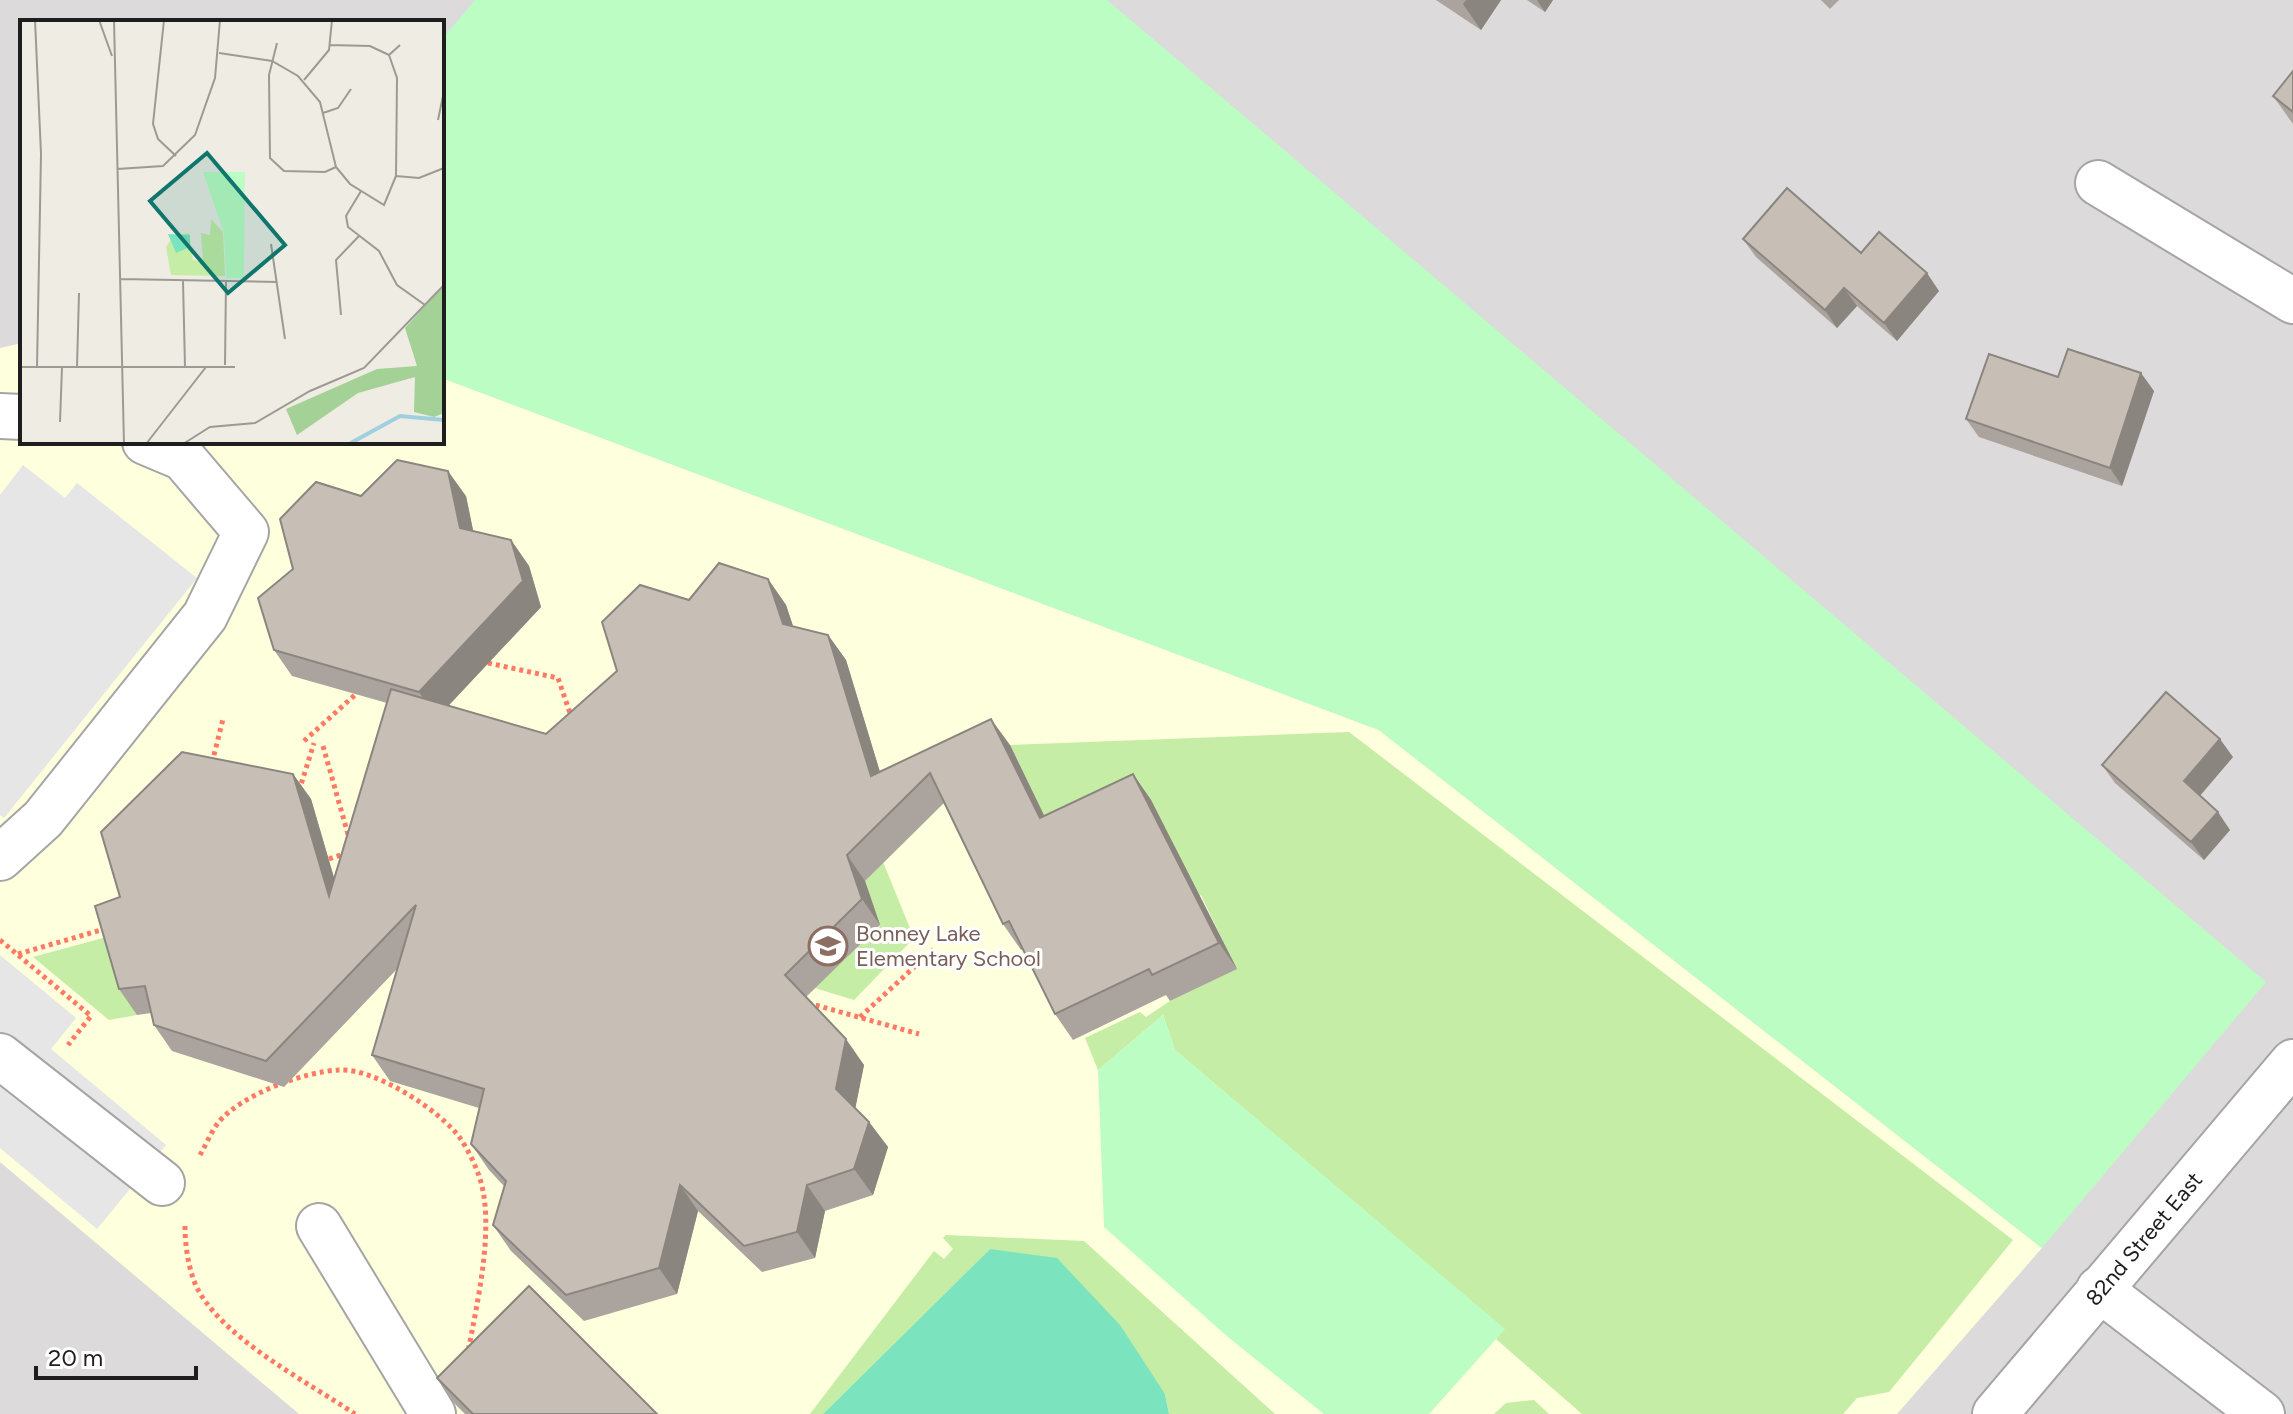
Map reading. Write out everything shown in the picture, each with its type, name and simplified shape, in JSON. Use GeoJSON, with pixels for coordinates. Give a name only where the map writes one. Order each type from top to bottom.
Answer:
{"type":"FeatureCollection","features":[{"type":"Feature","properties":{"kind":"street"},"geometry":{"type":"LineString","coordinates":[[2098,183],[2293,301]]}},
{"type":"Feature","properties":{"kind":"street"},"geometry":{"type":"LineString","coordinates":[[0,416],[20,417]]}},
{"type":"Feature","properties":{"kind":"street"},"geometry":{"type":"LineString","coordinates":[[0,858],[43,819],[205,616],[246,532],[164,450]]}},
{"type":"Feature","properties":{"kind":"street"},"geometry":{"type":"LineString","coordinates":[[0,1056],[162,1183]]}},
{"type":"Feature","properties":{"kind":"street","name":"82nd Street East"},"geometry":{"type":"LineString","coordinates":[[1995,1414],[2293,1062]]}},
{"type":"Feature","properties":{"kind":"street"},"geometry":{"type":"LineString","coordinates":[[319,1226],[433,1414]]}},
{"type":"Feature","properties":{"kind":"street"},"geometry":{"type":"LineString","coordinates":[[2099,1289],[2262,1414]]}},
{"type":"Feature","properties":{"kind":"path"},"geometry":{"type":"LineString","coordinates":[[488,663],[558,678],[572,720]]}},
{"type":"Feature","properties":{"kind":"path"},"geometry":{"type":"LineString","coordinates":[[304,741],[356,694]]}},
{"type":"Feature","properties":{"kind":"path"},"geometry":{"type":"LineString","coordinates":[[212,765],[223,719]]}},
{"type":"Feature","properties":{"kind":"path"},"geometry":{"type":"LineString","coordinates":[[297,796],[314,743]]}},
{"type":"Feature","properties":{"kind":"path"},"geometry":{"type":"LineString","coordinates":[[323,746],[352,851],[329,859]]}},
{"type":"Feature","properties":{"kind":"path"},"geometry":{"type":"LineString","coordinates":[[17,955],[123,924]]}},
{"type":"Feature","properties":{"kind":"path"},"geometry":{"type":"LineString","coordinates":[[0,940],[91,1016],[63,1050]]}},
{"type":"Feature","properties":{"kind":"path"},"geometry":{"type":"LineString","coordinates":[[859,1017],[935,948]]}},
{"type":"Feature","properties":{"kind":"path"},"geometry":{"type":"LineString","coordinates":[[801,1001],[919,1034]]}},
{"type":"Feature","properties":{"kind":"path"},"geometry":{"type":"LineString","coordinates":[[420,1090],[424,1105]]}},
{"type":"Feature","properties":{"kind":"shaded area"},"geometry":{"type":"Polygon","coordinates":[[[0,0],[2293,0],[2293,1414],[0,1414],[0,0]]]}},
{"type":"Feature","properties":{"kind":"shaded area","name":"Bonney Lake Elementary School"},"geometry":{"type":"Polygon","coordinates":[[[20,343],[20,444],[444,444],[444,379],[1379,730],[2042,1248],[1897,1414],[299,1414],[0,1162],[0,348],[20,343]]]}},
{"type":"Feature","properties":{"kind":"shaded area"},"geometry":{"type":"Polygon","coordinates":[[[23,465],[65,498],[77,483],[197,578],[4,818],[0,815],[0,495],[23,465]]]}},
{"type":"Feature","properties":{"kind":"shaded area"},"geometry":{"type":"Polygon","coordinates":[[[0,955],[76,1018],[51,1049],[166,1145],[97,1229],[0,1148],[0,955]]]}},
{"type":"Feature","properties":{"kind":"green space"},"geometry":{"type":"Polygon","coordinates":[[[475,0],[1107,0],[2266,982],[2042,1248],[1379,730],[444,379],[444,37],[475,0]]]}},
{"type":"Feature","properties":{"kind":"green space"},"geometry":{"type":"Polygon","coordinates":[[[1349,732],[2013,1240],[1889,1392],[1857,1398],[1843,1414],[1582,1414],[1496,1339],[1504,1329],[1175,1050],[1163,1015],[1098,1070],[1085,1038],[1140,1012],[1146,1017],[1170,1001],[1236,969],[1201,895],[1140,925],[1045,819],[1010,745],[1349,732]]]}},
{"type":"Feature","properties":{"kind":"green space"},"geometry":{"type":"Polygon","coordinates":[[[883,862],[914,938],[854,1000],[795,982],[880,926],[865,881],[883,862]]]}},
{"type":"Feature","properties":{"kind":"green space"},"geometry":{"type":"Polygon","coordinates":[[[114,935],[137,1015],[109,1020],[33,957],[114,935]]]}},
{"type":"Feature","properties":{"kind":"green space"},"geometry":{"type":"Polygon","coordinates":[[[1163,1015],[1175,1050],[1505,1329],[1429,1414],[1324,1414],[1228,1337],[1104,1227],[1098,1070],[1163,1015]]]}},
{"type":"Feature","properties":{"kind":"green space"},"geometry":{"type":"Polygon","coordinates":[[[946,1235],[1084,1241],[1275,1414],[1169,1414],[1165,1394],[990,1249],[823,1414],[810,1414],[934,1251],[944,1259],[953,1249],[943,1238],[946,1235]]]}},
{"type":"Feature","properties":{"kind":"green space"},"geometry":{"type":"Polygon","coordinates":[[[990,1249],[1057,1258],[1120,1325],[1165,1394],[1169,1414],[823,1414],[990,1249]]]}},
{"type":"Feature","properties":{"kind":"green space"},"geometry":{"type":"Polygon","coordinates":[[[1534,1400],[1549,1414],[1494,1414],[1506,1403],[1534,1400]]]}},
{"type":"Feature","properties":{"kind":"building"},"geometry":{"type":"Polygon","coordinates":[[[2293,71],[2293,112],[2273,96],[2293,71]]]}},
{"type":"Feature","properties":{"kind":"building"},"geometry":{"type":"Polygon","coordinates":[[[1787,188],[1861,253],[1879,232],[1927,273],[1884,323],[1844,288],[1825,310],[1743,239],[1787,188]]]}},
{"type":"Feature","properties":{"kind":"building"},"geometry":{"type":"Polygon","coordinates":[[[2068,349],[2141,373],[2110,468],[1966,419],[1989,354],[2058,377],[2068,349]]]}},
{"type":"Feature","properties":{"kind":"building"},"geometry":{"type":"Polygon","coordinates":[[[397,460],[448,471],[460,528],[511,540],[523,581],[419,692],[274,650],[258,598],[293,569],[280,519],[316,482],[361,496],[397,460]]]}},
{"type":"Feature","properties":{"kind":"building"},"geometry":{"type":"Polygon","coordinates":[[[719,563],[768,579],[783,624],[828,635],[871,776],[991,719],[1040,818],[1133,774],[1219,943],[1152,975],[1149,969],[1055,1014],[1009,921],[1003,924],[930,773],[847,855],[862,899],[785,975],[846,1039],[836,1089],[869,1122],[854,1169],[807,1185],[797,1232],[744,1246],[680,1185],[659,1268],[566,1295],[493,1225],[506,1181],[471,1144],[484,1089],[372,1055],[416,905],[266,1061],[154,1025],[145,986],[119,989],[95,906],[120,897],[101,832],[182,752],[293,774],[329,896],[391,689],[546,734],[617,671],[602,622],[640,585],[689,600],[719,563]]]}},
{"type":"Feature","properties":{"kind":"building"},"geometry":{"type":"Polygon","coordinates":[[[2166,692],[2220,739],[2184,781],[2218,812],[2191,842],[2102,765],[2166,692]]]}},
{"type":"Feature","properties":{"kind":"building"},"geometry":{"type":"Polygon","coordinates":[[[529,1286],[657,1414],[473,1414],[437,1378],[529,1286]]]}},
{"type":"Feature","properties":{"kind":"place","name":"Bonney Lake Elementary School"},"geometry":{"type":"Point","coordinates":[828,946]}}]}
